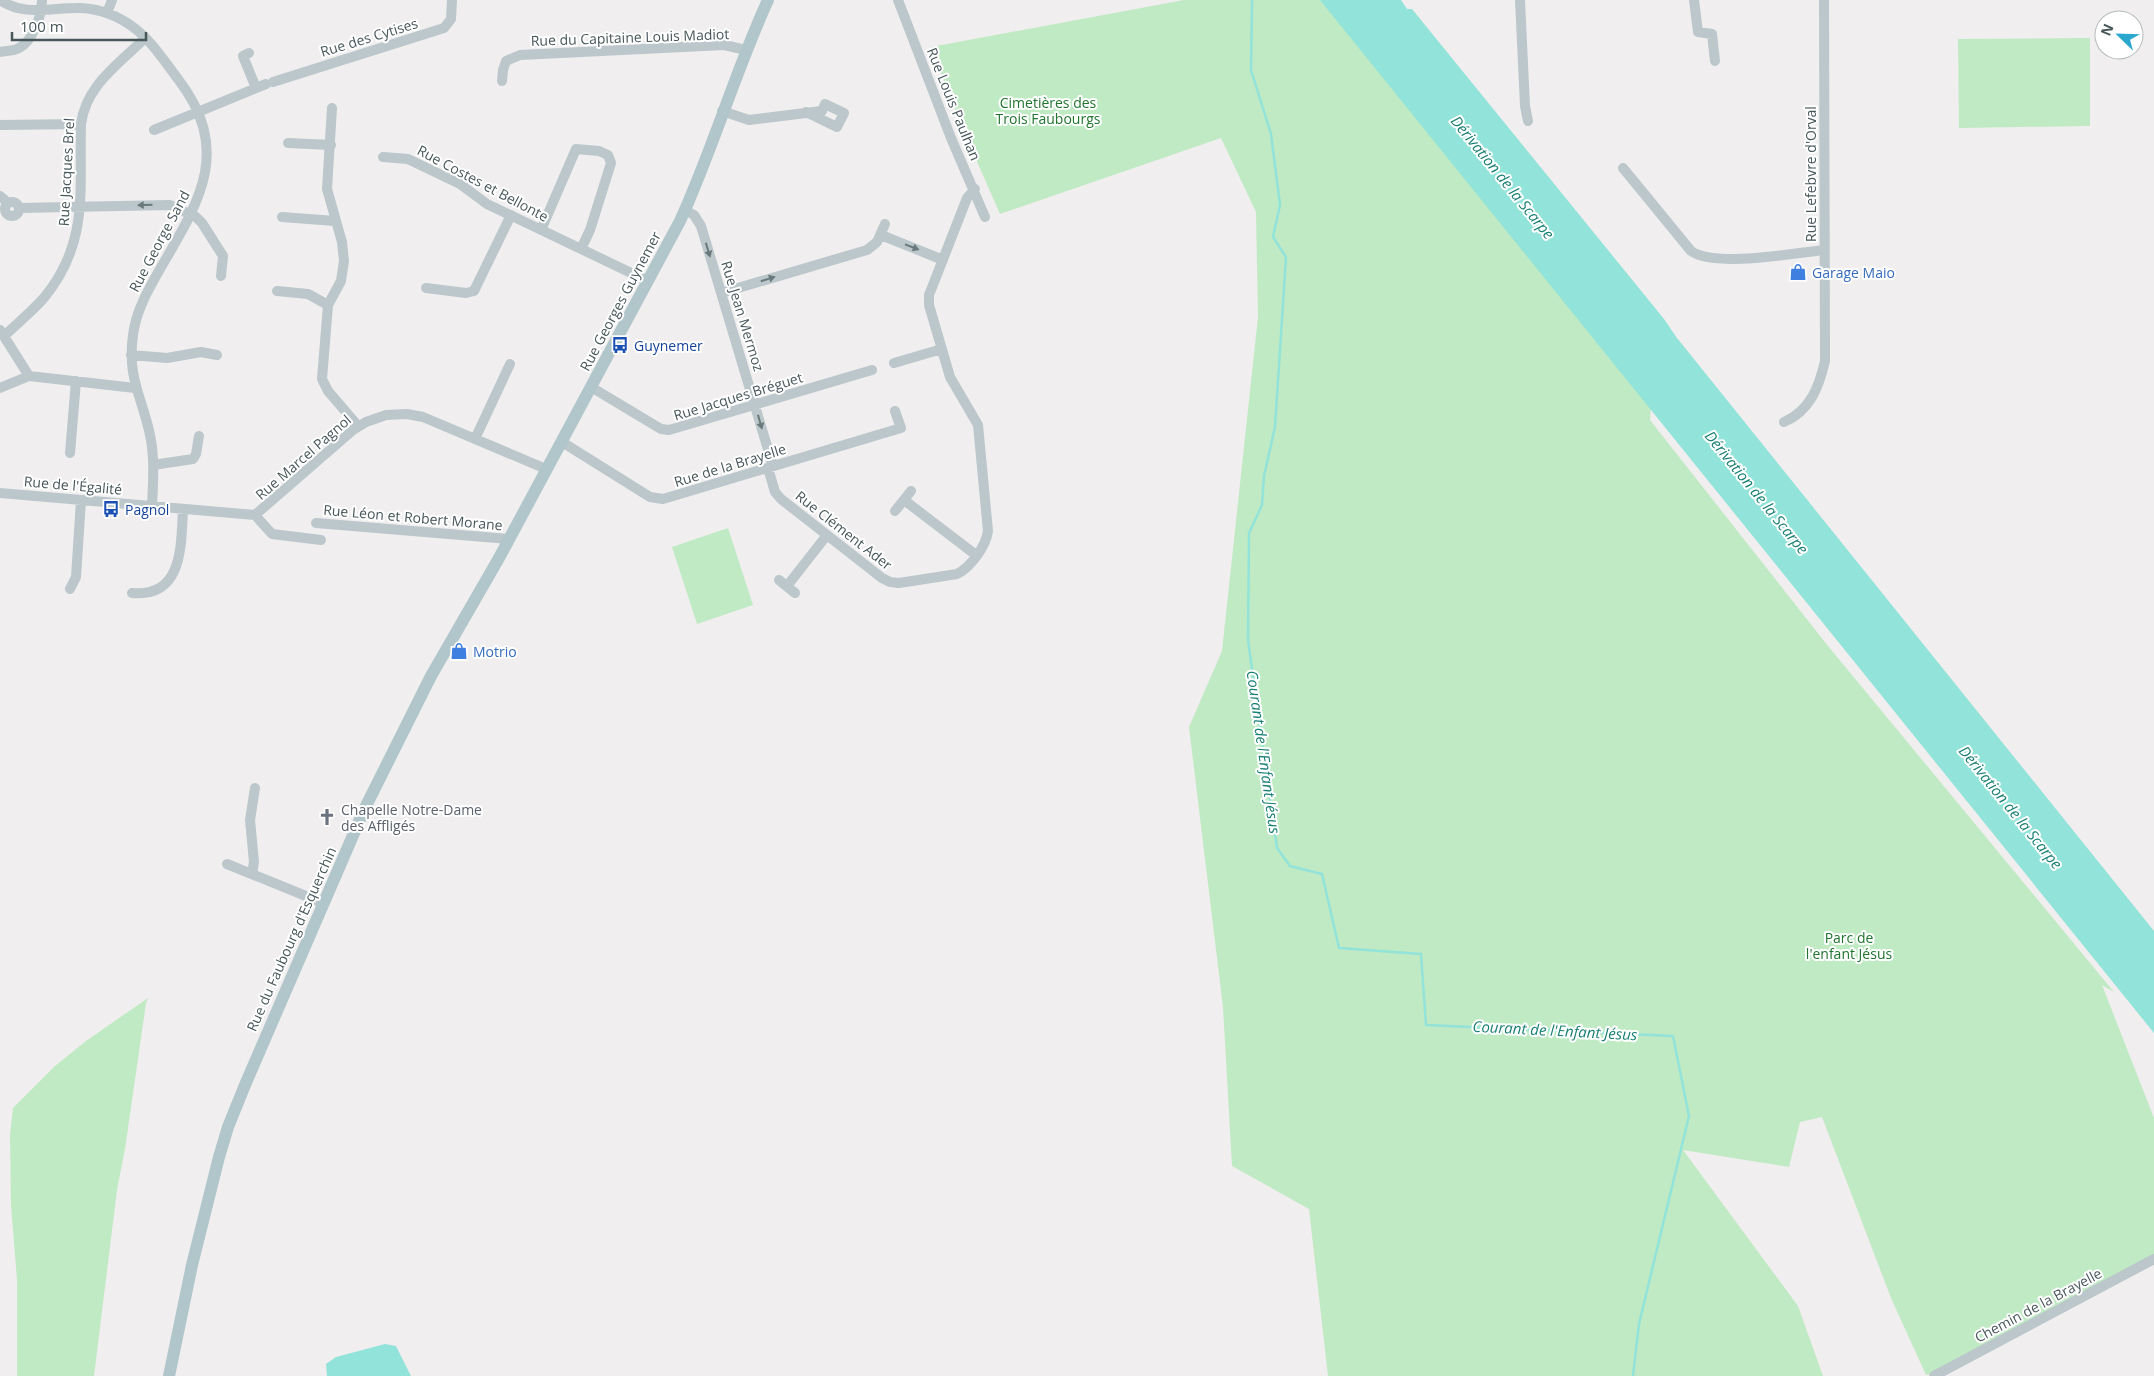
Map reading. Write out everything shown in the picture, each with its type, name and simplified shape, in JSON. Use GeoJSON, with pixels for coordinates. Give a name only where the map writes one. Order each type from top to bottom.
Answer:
{"type":"FeatureCollection","features":[{"type":"Feature","properties":{"kind":"main road","name":"Rue Georges Guynemer"},"geometry":{"type":"LineString","coordinates":[[473,604],[562,442],[685,210],[746,50],[768,0]]}},
{"type":"Feature","properties":{"kind":"main road","name":"Rue du Faubourg d'Esquerchin"},"geometry":{"type":"LineString","coordinates":[[168,1376],[219,1157],[232,1118],[387,762],[433,672],[473,604]]}},
{"type":"Feature","properties":{"kind":"main road","name":"Rue du Faubourg d'Esquerchin"},"geometry":{"type":"LineString","coordinates":[[162,1376],[171,1330],[190,1275]]}},
{"type":"Feature","properties":{"kind":"street","name":"Rue George Sand"},"geometry":{"type":"LineString","coordinates":[[0,0],[16,8],[42,5],[81,8],[107,13],[132,27],[145,38],[185,88],[198,112],[205,136],[206,169],[200,196],[143,301],[134,327],[131,355],[135,388],[150,433],[153,465],[152,507]]}},
{"type":"Feature","properties":{"kind":"street"},"geometry":{"type":"LineString","coordinates":[[107,13],[112,0]]}},
{"type":"Feature","properties":{"kind":"street","name":"Rue des Cytises"},"geometry":{"type":"LineString","coordinates":[[154,130],[265,85],[444,28],[451,19],[452,0]]}},
{"type":"Feature","properties":{"kind":"street","name":"Rue Louis Paulhan"},"geometry":{"type":"LineString","coordinates":[[898,0],[951,138],[975,189],[985,217]]}},
{"type":"Feature","properties":{"kind":"street"},"geometry":{"type":"LineString","coordinates":[[1520,0],[1525,106],[1528,121]]}},
{"type":"Feature","properties":{"kind":"street"},"geometry":{"type":"LineString","coordinates":[[1694,0],[1698,32],[1712,34],[1715,61]]}},
{"type":"Feature","properties":{"kind":"street","name":"Rue Lefebvre d'Orval"},"geometry":{"type":"LineString","coordinates":[[1784,422],[1797,415],[1807,406],[1818,384],[1826,353],[1824,0]]}},
{"type":"Feature","properties":{"kind":"street"},"geometry":{"type":"LineString","coordinates":[[0,52],[18,49],[27,42],[42,5]]}},
{"type":"Feature","properties":{"kind":"street","name":"Rue Jacques Brel"},"geometry":{"type":"LineString","coordinates":[[2,333],[36,307],[54,283],[74,244],[80,206],[81,124],[86,103],[96,86],[145,38]]}},
{"type":"Feature","properties":{"kind":"street","name":"Rue du Capitaine Louis Madiot"},"geometry":{"type":"LineString","coordinates":[[502,81],[506,61],[520,55],[724,45],[746,50]]}},
{"type":"Feature","properties":{"kind":"street"},"geometry":{"type":"LineString","coordinates":[[249,53],[243,56],[265,85]]}},
{"type":"Feature","properties":{"kind":"street"},"geometry":{"type":"LineString","coordinates":[[332,108],[327,190],[343,247],[344,268],[341,281],[328,305],[322,380],[328,391],[358,426]]}},
{"type":"Feature","properties":{"kind":"street"},"geometry":{"type":"LineString","coordinates":[[722,111],[749,120],[806,112]]}},
{"type":"Feature","properties":{"kind":"street"},"geometry":{"type":"LineString","coordinates":[[0,124],[81,124]]}},
{"type":"Feature","properties":{"kind":"street"},"geometry":{"type":"LineString","coordinates":[[288,142],[331,145]]}},
{"type":"Feature","properties":{"kind":"street"},"geometry":{"type":"LineString","coordinates":[[540,230],[576,149],[599,151],[608,155],[611,163],[590,230],[581,249]]}},
{"type":"Feature","properties":{"kind":"street","name":"Rue Costes et Bellonte"},"geometry":{"type":"LineString","coordinates":[[383,157],[408,159],[460,184],[482,201],[648,281]]}},
{"type":"Feature","properties":{"kind":"street"},"geometry":{"type":"LineString","coordinates":[[1623,168],[1692,251],[1699,256],[1708,258],[1755,258],[1824,250]]}},
{"type":"Feature","properties":{"kind":"street","name":"Rue Clément Ader"},"geometry":{"type":"LineString","coordinates":[[771,467],[778,496],[882,578],[890,582],[899,583],[957,574],[964,570],[976,555],[986,541],[988,531],[978,425],[952,381],[929,300],[968,198],[975,189]]}},
{"type":"Feature","properties":{"kind":"street"},"geometry":{"type":"LineString","coordinates":[[4,199],[15,202],[19,208],[16,215],[4,218],[4,199]]}},
{"type":"Feature","properties":{"kind":"street"},"geometry":{"type":"LineString","coordinates":[[19,208],[163,204],[200,220],[221,251],[224,261],[221,276]]}},
{"type":"Feature","properties":{"kind":"street","name":"Rue Jean Mermoz"},"geometry":{"type":"LineString","coordinates":[[685,210],[694,216],[701,226],[755,405],[771,467]]}},
{"type":"Feature","properties":{"kind":"street"},"geometry":{"type":"LineString","coordinates":[[426,288],[466,293],[474,291],[511,215]]}},
{"type":"Feature","properties":{"kind":"street"},"geometry":{"type":"LineString","coordinates":[[282,217],[335,222]]}},
{"type":"Feature","properties":{"kind":"street"},"geometry":{"type":"LineString","coordinates":[[721,293],[867,250],[877,242],[885,224]]}},
{"type":"Feature","properties":{"kind":"street"},"geometry":{"type":"LineString","coordinates":[[881,235],[943,260]]}},
{"type":"Feature","properties":{"kind":"street"},"geometry":{"type":"LineString","coordinates":[[277,291],[308,294],[328,305]]}},
{"type":"Feature","properties":{"kind":"street"},"geometry":{"type":"LineString","coordinates":[[2,333],[29,376]]}},
{"type":"Feature","properties":{"kind":"street"},"geometry":{"type":"LineString","coordinates":[[894,363],[942,349]]}},
{"type":"Feature","properties":{"kind":"street"},"geometry":{"type":"LineString","coordinates":[[131,355],[167,358],[201,352],[217,355]]}},
{"type":"Feature","properties":{"kind":"street"},"geometry":{"type":"LineString","coordinates":[[475,439],[510,364]]}},
{"type":"Feature","properties":{"kind":"street","name":"Rue Jacques Bréguet"},"geometry":{"type":"LineString","coordinates":[[591,387],[666,430],[673,430],[872,370]]}},
{"type":"Feature","properties":{"kind":"street"},"geometry":{"type":"LineString","coordinates":[[0,388],[29,376],[135,388]]}},
{"type":"Feature","properties":{"kind":"street"},"geometry":{"type":"LineString","coordinates":[[70,453],[76,381]]}},
{"type":"Feature","properties":{"kind":"street","name":"Rue de la Brayelle"},"geometry":{"type":"LineString","coordinates":[[562,442],[650,496],[659,499],[668,498],[901,428],[895,410]]}},
{"type":"Feature","properties":{"kind":"street","name":"Rue Marcel Pagnol"},"geometry":{"type":"LineString","coordinates":[[234,514],[255,516],[358,426],[386,415],[407,414],[423,417],[546,469]]}},
{"type":"Feature","properties":{"kind":"street"},"geometry":{"type":"LineString","coordinates":[[153,465],[194,459],[199,436]]}},
{"type":"Feature","properties":{"kind":"street"},"geometry":{"type":"LineString","coordinates":[[895,511],[911,490]]}},
{"type":"Feature","properties":{"kind":"street","name":"Rue de l'Égalité"},"geometry":{"type":"LineString","coordinates":[[0,492],[234,514]]}},
{"type":"Feature","properties":{"kind":"street"},"geometry":{"type":"LineString","coordinates":[[70,589],[76,576],[81,500]]}},
{"type":"Feature","properties":{"kind":"street"},"geometry":{"type":"LineString","coordinates":[[904,500],[976,555]]}},
{"type":"Feature","properties":{"kind":"street"},"geometry":{"type":"LineString","coordinates":[[132,593],[145,593],[160,589],[172,578],[181,544],[183,510]]}},
{"type":"Feature","properties":{"kind":"street"},"geometry":{"type":"LineString","coordinates":[[255,516],[272,534],[320,540]]}},
{"type":"Feature","properties":{"kind":"street","name":"Rue Léon et Robert Morane"},"geometry":{"type":"LineString","coordinates":[[316,523],[509,539]]}},
{"type":"Feature","properties":{"kind":"street"},"geometry":{"type":"LineString","coordinates":[[787,586],[827,535]]}},
{"type":"Feature","properties":{"kind":"street"},"geometry":{"type":"LineString","coordinates":[[252,874],[254,862],[250,820],[254,788]]}},
{"type":"Feature","properties":{"kind":"street"},"geometry":{"type":"LineString","coordinates":[[227,864],[324,903]]}},
{"type":"Feature","properties":{"kind":"street","name":"Chemin de la Brayelle"},"geometry":{"type":"LineString","coordinates":[[1934,1376],[2154,1259]]}},
{"type":"Feature","properties":{"kind":"green space"},"geometry":{"type":"Polygon","coordinates":[[[1184,0],[1387,0],[1657,338],[1650,420],[1828,646],[2114,992],[2102,985],[2154,1118],[2154,1257],[1938,1372],[1926,1375],[1891,1298],[1822,1117],[1800,1122],[1789,1167],[1683,1150],[1798,1306],[1823,1376],[1328,1376],[1309,1209],[1232,1166],[1223,1007],[1189,727],[1222,651],[1258,317],[1256,212],[1221,138],[1000,214],[964,132],[931,47],[1184,0]]]}},
{"type":"Feature","properties":{"kind":"green space"},"geometry":{"type":"Polygon","coordinates":[[[2090,38],[2090,126],[1959,128],[1958,39],[2090,38]]]}},
{"type":"Feature","properties":{"kind":"green space"},"geometry":{"type":"Polygon","coordinates":[[[728,528],[753,605],[697,624],[672,547],[728,528]]]}},
{"type":"Feature","properties":{"kind":"green space"},"geometry":{"type":"Polygon","coordinates":[[[148,998],[117,1190],[94,1376],[17,1376],[17,1280],[11,1205],[10,1135],[13,1108],[55,1066],[86,1041],[148,998]]]}},
{"type":"Feature","properties":{"kind":"water","name":"Dérivation de la Scarpe"},"geometry":{"type":"Polygon","coordinates":[[[1320,0],[1401,0],[1407,9],[1412,9],[1664,319],[1677,338],[2154,931],[2154,1033],[1320,0]]]}},
{"type":"Feature","properties":{"kind":"water"},"geometry":{"type":"Polygon","coordinates":[[[385,1344],[396,1346],[411,1376],[327,1376],[326,1364],[336,1357],[385,1344]]]}},
{"type":"Feature","properties":{"kind":"waterway","name":"Courant de l'Enfant Jésus"},"geometry":{"type":"LineString","coordinates":[[1252,0],[1251,70],[1271,134],[1280,205],[1273,237],[1286,257],[1275,427],[1264,476],[1262,505],[1249,533],[1248,640],[1277,848],[1290,866],[1322,874],[1339,948],[1421,954],[1426,1025],[1673,1036],[1689,1116],[1639,1324],[1633,1376]]}},
{"type":"Feature","properties":{"kind":"place","name":"Garage Maio"},"geometry":{"type":"Point","coordinates":[1798,272]}},
{"type":"Feature","properties":{"kind":"place","name":"Guynemer"},"geometry":{"type":"Point","coordinates":[620,345]}},
{"type":"Feature","properties":{"kind":"place","name":"Pagnol"},"geometry":{"type":"Point","coordinates":[111,509]}},
{"type":"Feature","properties":{"kind":"place","name":"Motrio"},"geometry":{"type":"Point","coordinates":[459,651]}},
{"type":"Feature","properties":{"kind":"place","name":"Chapelle Notre-Dame des Affligés"},"geometry":{"type":"Point","coordinates":[327,817]}},
{"type":"Feature","properties":{"kind":"park label","name":"Cimetières des Trois Faubourgs"},"geometry":{"type":"Point","coordinates":[1048,110]}},
{"type":"Feature","properties":{"kind":"park label","name":"Parc de l'enfant Jésus"},"geometry":{"type":"Point","coordinates":[1849,946]}}]}
